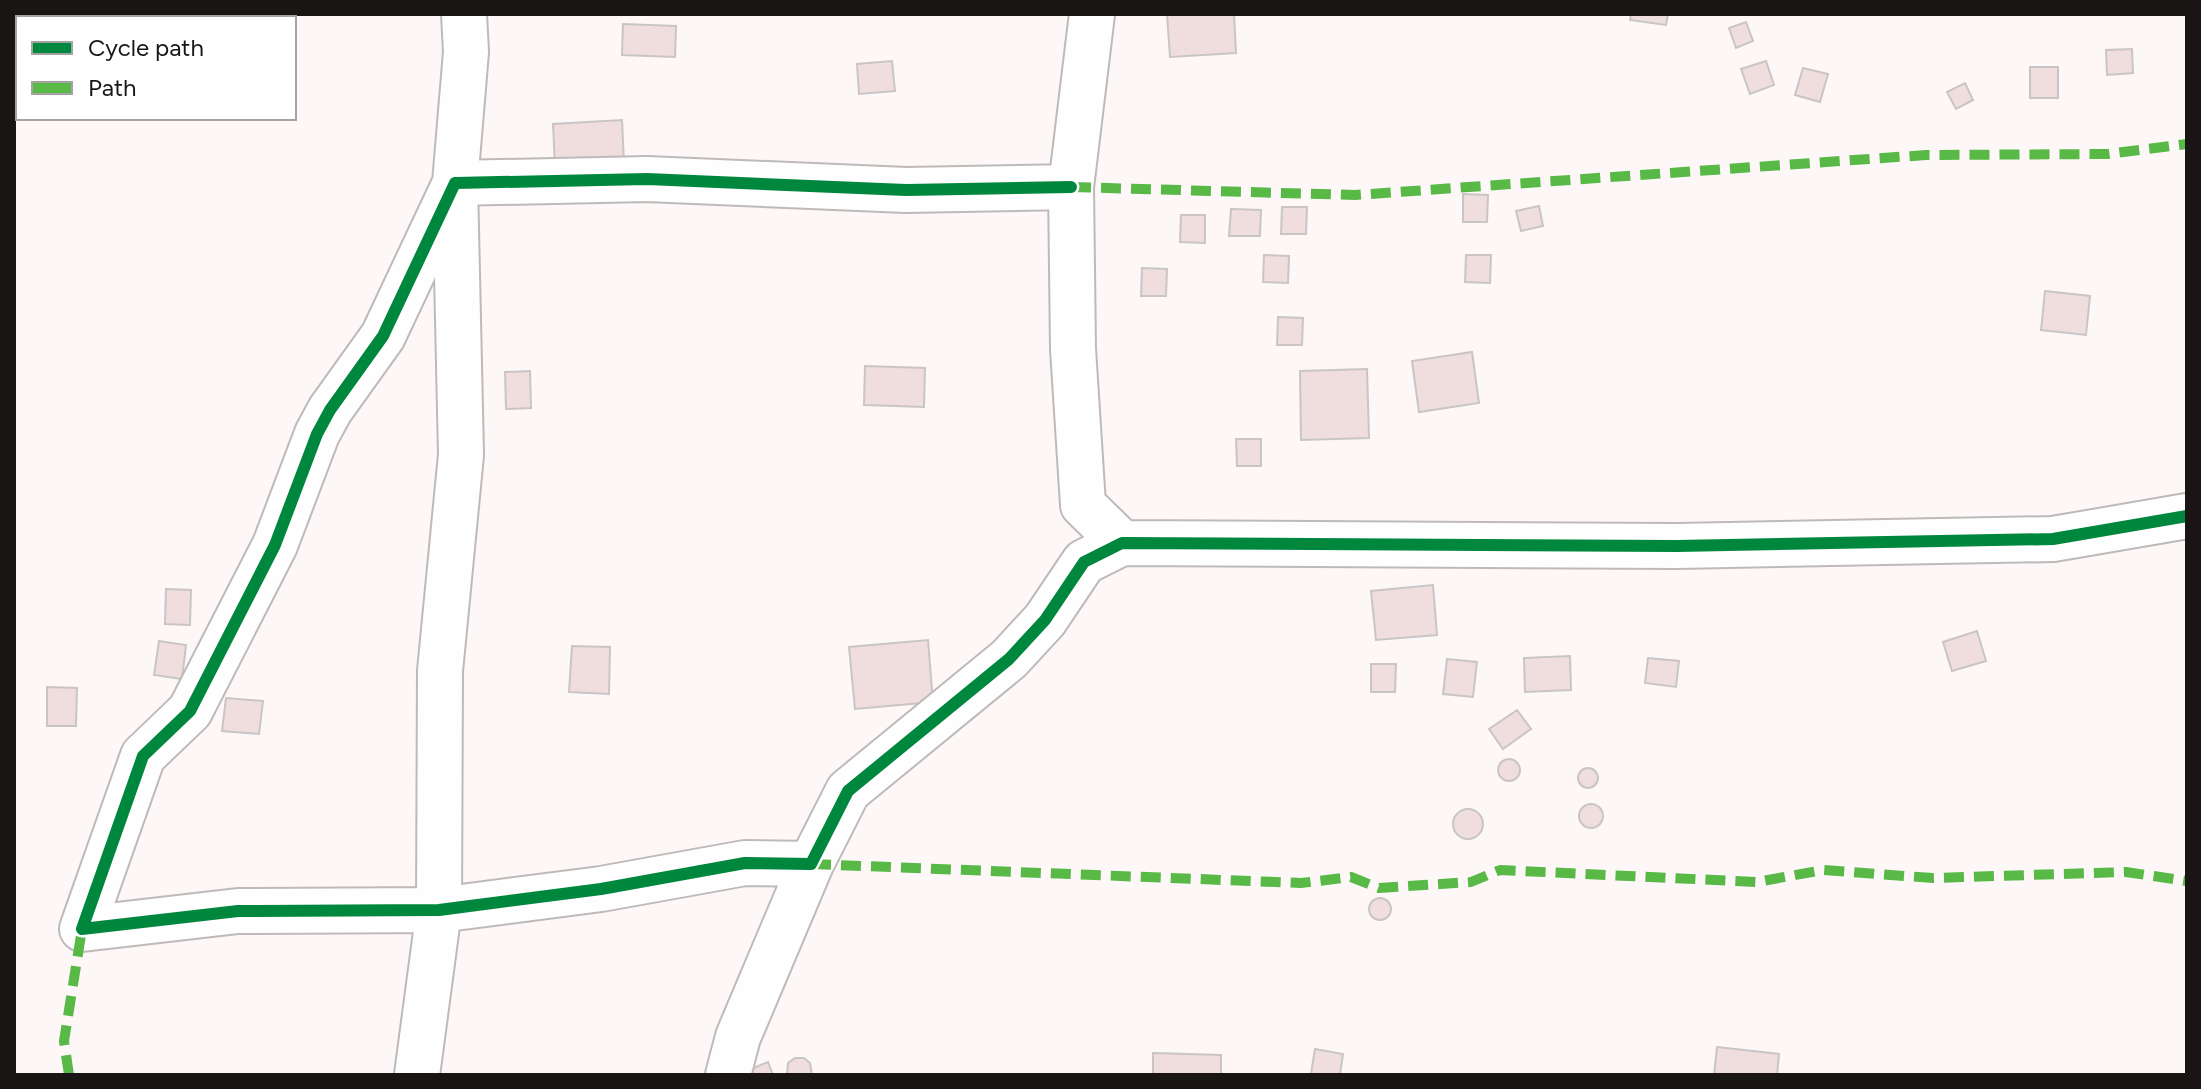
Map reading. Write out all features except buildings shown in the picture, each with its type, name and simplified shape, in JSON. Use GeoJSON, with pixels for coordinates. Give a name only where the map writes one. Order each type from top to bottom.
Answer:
{"type":"FeatureCollection","features":[{"type":"Feature","properties":{"kind":"street"},"geometry":{"type":"LineString","coordinates":[[417,1075],[439,910],[440,671],[461,455],[455,183],[466,52],[464,14]]}},
{"type":"Feature","properties":{"kind":"street"},"geometry":{"type":"LineString","coordinates":[[1092,14],[1071,187],[1073,349],[1083,505],[1122,543]]}},
{"type":"Feature","properties":{"kind":"street"},"geometry":{"type":"LineString","coordinates":[[455,183],[647,179],[906,190],[1071,187]]}},
{"type":"Feature","properties":{"kind":"street"},"geometry":{"type":"LineString","coordinates":[[455,183],[383,336],[330,410],[317,434],[275,545],[190,711],[143,756],[82,929],[238,911],[439,910],[601,889],[745,863],[811,864]]}},
{"type":"Feature","properties":{"kind":"street"},"geometry":{"type":"LineString","coordinates":[[728,1075],[738,1037],[811,864],[848,791],[1009,659],[1045,620],[1084,562],[1122,543],[1677,546],[2053,539],[2187,516]]}},
{"type":"Feature","properties":{"kind":"marked path"},"geometry":{"type":"LineString","coordinates":[[1071,187],[1355,195],[1926,155],[2108,154],[2187,144]]}},
{"type":"Feature","properties":{"kind":"marked path"},"geometry":{"type":"LineString","coordinates":[[811,864],[1301,883],[1351,877],[1379,888],[1471,882],[1500,870],[1757,882],[1823,870],[1933,878],[2126,872],[2187,881]]}},
{"type":"Feature","properties":{"kind":"marked path"},"geometry":{"type":"LineString","coordinates":[[69,1075],[64,1041],[82,929]]}},
{"type":"Feature","properties":{"kind":"cycle path"},"geometry":{"type":"LineString","coordinates":[[1071,187],[906,190],[647,179],[455,183],[383,336],[330,410],[317,434],[275,545],[190,711],[143,756],[82,929],[238,911],[439,910],[601,889],[745,863],[811,864],[848,791],[1009,659],[1045,620],[1084,562],[1122,543],[1677,546],[2053,539],[2187,516]]}}]}
